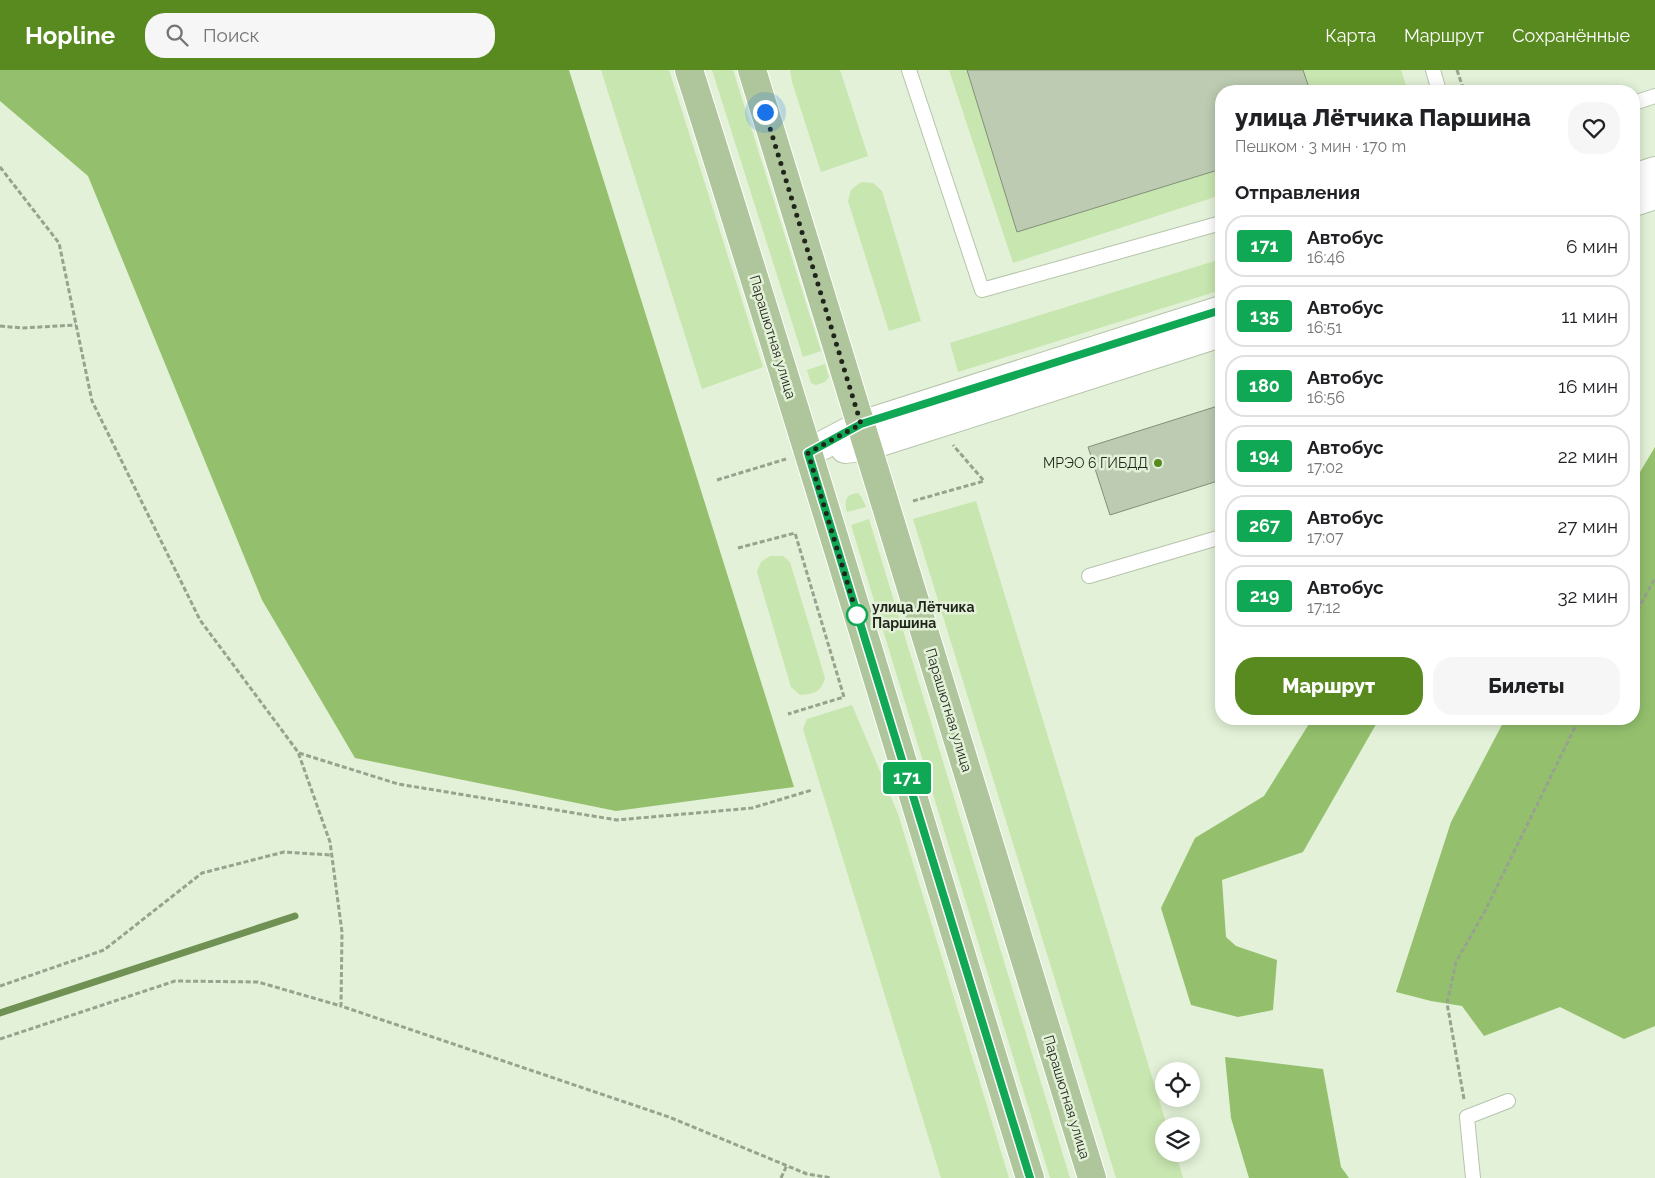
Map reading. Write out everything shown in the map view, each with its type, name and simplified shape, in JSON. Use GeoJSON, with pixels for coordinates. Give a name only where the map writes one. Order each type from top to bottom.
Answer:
{"type":"FeatureCollection","features":[{"type":"Feature","properties":{"kind":"main road","name":"Парашютная улица"},"geometry":{"type":"LineString","coordinates":[[690,70],[1030,1178]]}},
{"type":"Feature","properties":{"kind":"main road","name":"Парашютная улица"},"geometry":{"type":"LineString","coordinates":[[754,72],[1092,1178]]}},
{"type":"Feature","properties":{"kind":"street"},"geometry":{"type":"LineString","coordinates":[[1640,176],[1655,171]]}},
{"type":"Feature","properties":{"kind":"street"},"geometry":{"type":"LineString","coordinates":[[1640,200],[1655,195]]}},
{"type":"Feature","properties":{"kind":"street"},"geometry":{"type":"LineString","coordinates":[[808,453],[1215,312]]}},
{"type":"Feature","properties":{"kind":"street"},"geometry":{"type":"LineString","coordinates":[[864,435],[1215,336]]}},
{"type":"Feature","properties":{"kind":"lane"},"geometry":{"type":"LineString","coordinates":[[909,70],[982,290],[1215,225]]}},
{"type":"Feature","properties":{"kind":"lane"},"geometry":{"type":"LineString","coordinates":[[1433,70],[1437,85]]}},
{"type":"Feature","properties":{"kind":"lane"},"geometry":{"type":"LineString","coordinates":[[1640,101],[1655,96]]}},
{"type":"Feature","properties":{"kind":"lane"},"geometry":{"type":"LineString","coordinates":[[1089,576],[1215,538]]}},
{"type":"Feature","properties":{"kind":"lane"},"geometry":{"type":"LineString","coordinates":[[1474,1178],[1467,1117],[1508,1101]]}},
{"type":"Feature","properties":{"kind":"path"},"geometry":{"type":"LineString","coordinates":[[1457,70],[1462,85]]}},
{"type":"Feature","properties":{"kind":"path"},"geometry":{"type":"LineString","coordinates":[[0,167],[60,243],[92,401],[200,620],[298,752],[330,842],[342,932],[341,1006]]}},
{"type":"Feature","properties":{"kind":"path"},"geometry":{"type":"LineString","coordinates":[[0,326],[22,328],[76,325]]}},
{"type":"Feature","properties":{"kind":"path"},"geometry":{"type":"LineString","coordinates":[[913,501],[984,481],[952,444]]}},
{"type":"Feature","properties":{"kind":"path"},"geometry":{"type":"LineString","coordinates":[[717,480],[808,453]]}},
{"type":"Feature","properties":{"kind":"path"},"geometry":{"type":"LineString","coordinates":[[738,548],[795,533],[844,697],[788,714]]}},
{"type":"Feature","properties":{"kind":"path"},"geometry":{"type":"LineString","coordinates":[[1640,607],[1655,578]]}},
{"type":"Feature","properties":{"kind":"path"},"geometry":{"type":"LineString","coordinates":[[1467,1117],[1447,1003],[1456,962],[1485,912],[1576,725]]}},
{"type":"Feature","properties":{"kind":"path"},"geometry":{"type":"LineString","coordinates":[[298,752],[398,784],[617,820],[752,808],[812,790]]}},
{"type":"Feature","properties":{"kind":"path"},"geometry":{"type":"LineString","coordinates":[[0,986],[104,950],[202,873],[284,852],[331,854]]}},
{"type":"Feature","properties":{"kind":"path"},"geometry":{"type":"LineString","coordinates":[[0,1039],[175,981],[258,982],[341,1006],[669,1117],[807,1174],[832,1178]]}},
{"type":"Feature","properties":{"kind":"path"},"geometry":{"type":"LineString","coordinates":[[781,1178],[787,1165]]}},
{"type":"Feature","properties":{"kind":"green space"},"geometry":{"type":"Polygon","coordinates":[[[0,70],[569,70],[794,787],[616,811],[355,758],[262,600],[88,176],[0,101],[0,70]]]}},
{"type":"Feature","properties":{"kind":"green space"},"geometry":{"type":"Polygon","coordinates":[[[601,70],[669,70],[763,367],[702,389],[601,70]]]}},
{"type":"Feature","properties":{"kind":"green space"},"geometry":{"type":"Polygon","coordinates":[[[712,70],[733,70],[821,351],[803,357],[712,70]]]}},
{"type":"Feature","properties":{"kind":"green space"},"geometry":{"type":"Polygon","coordinates":[[[790,70],[840,70],[868,156],[821,172],[792,82],[790,70]]]}},
{"type":"Feature","properties":{"kind":"green space"},"geometry":{"type":"Polygon","coordinates":[[[949,70],[1401,70],[1406,85],[1215,85],[1215,197],[1013,263],[949,70]]]}},
{"type":"Feature","properties":{"kind":"green space"},"geometry":{"type":"Polygon","coordinates":[[[861,182],[873,183],[882,191],[921,321],[889,331],[848,201],[851,190],[861,182]]]}},
{"type":"Feature","properties":{"kind":"green space"},"geometry":{"type":"Polygon","coordinates":[[[1215,261],[1215,292],[958,372],[950,343],[1215,261]]]}},
{"type":"Feature","properties":{"kind":"green space"},"geometry":{"type":"Polygon","coordinates":[[[825,364],[829,377],[825,382],[816,385],[811,383],[807,370],[825,364]]]}},
{"type":"Feature","properties":{"kind":"green space"},"geometry":{"type":"Polygon","coordinates":[[[1655,447],[1655,1026],[1624,1039],[1560,1007],[1484,1036],[1462,1006],[1431,1001],[1396,992],[1451,822],[1502,725],[1640,725],[1640,472],[1655,447]]]}},
{"type":"Feature","properties":{"kind":"green space"},"geometry":{"type":"Polygon","coordinates":[[[858,493],[866,507],[847,512],[846,499],[850,495],[858,493]]]}},
{"type":"Feature","properties":{"kind":"green space"},"geometry":{"type":"Polygon","coordinates":[[[976,501],[1155,1087],[1155,1107],[1161,1107],[1164,1117],[1155,1117],[1155,1162],[1178,1162],[1183,1178],[1116,1178],[913,519],[976,501]]]}},
{"type":"Feature","properties":{"kind":"green space"},"geometry":{"type":"Polygon","coordinates":[[[869,519],[1070,1178],[1050,1178],[851,525],[869,519]]]}},
{"type":"Feature","properties":{"kind":"green space"},"geometry":{"type":"Polygon","coordinates":[[[770,556],[783,556],[790,562],[825,678],[819,689],[813,693],[800,695],[791,687],[757,572],[761,562],[770,556]]]}},
{"type":"Feature","properties":{"kind":"green space"},"geometry":{"type":"Polygon","coordinates":[[[852,705],[898,814],[1009,1178],[941,1178],[803,729],[807,719],[852,705]]]}},
{"type":"Feature","properties":{"kind":"green space"},"geometry":{"type":"Polygon","coordinates":[[[1308,725],[1376,725],[1303,852],[1222,880],[1226,937],[1236,946],[1277,960],[1273,1010],[1238,1017],[1191,1005],[1161,908],[1195,838],[1264,796],[1308,725]]]}},
{"type":"Feature","properties":{"kind":"green space"},"geometry":{"type":"Polygon","coordinates":[[[1225,1057],[1323,1069],[1341,1167],[1349,1178],[1249,1178],[1231,1118],[1225,1057]]]}},
{"type":"Feature","properties":{"kind":"building"},"geometry":{"type":"Polygon","coordinates":[[[967,70],[1303,70],[1308,85],[1215,85],[1215,171],[1017,232],[967,70]]]}},
{"type":"Feature","properties":{"kind":"building","name":"МРЭО 6 ГИБДД"},"geometry":{"type":"Polygon","coordinates":[[[1215,407],[1215,482],[1110,515],[1088,447],[1215,407]]]}},
{"type":"Feature","properties":{"kind":"waterway"},"geometry":{"type":"LineString","coordinates":[[0,1013],[295,916]]}},
{"type":"Feature","properties":{"kind":"bus line","name":"171"},"geometry":{"type":"LineString","coordinates":[[1030,1178],[808,453],[861,424],[1215,312]]}},
{"type":"Feature","properties":{"kind":"place","name":"МРЭО 6 ГИБДД"},"geometry":{"type":"Point","coordinates":[1158,463]}},
{"type":"Feature","properties":{"kind":"place","name":"улица Лётчика Паршина"},"geometry":{"type":"Point","coordinates":[857,615]}},
{"type":"Feature","properties":{"kind":"route"},"geometry":{"type":"LineString","coordinates":[[765,112],[861,424],[808,453],[858,618],[857,615]]}}]}
